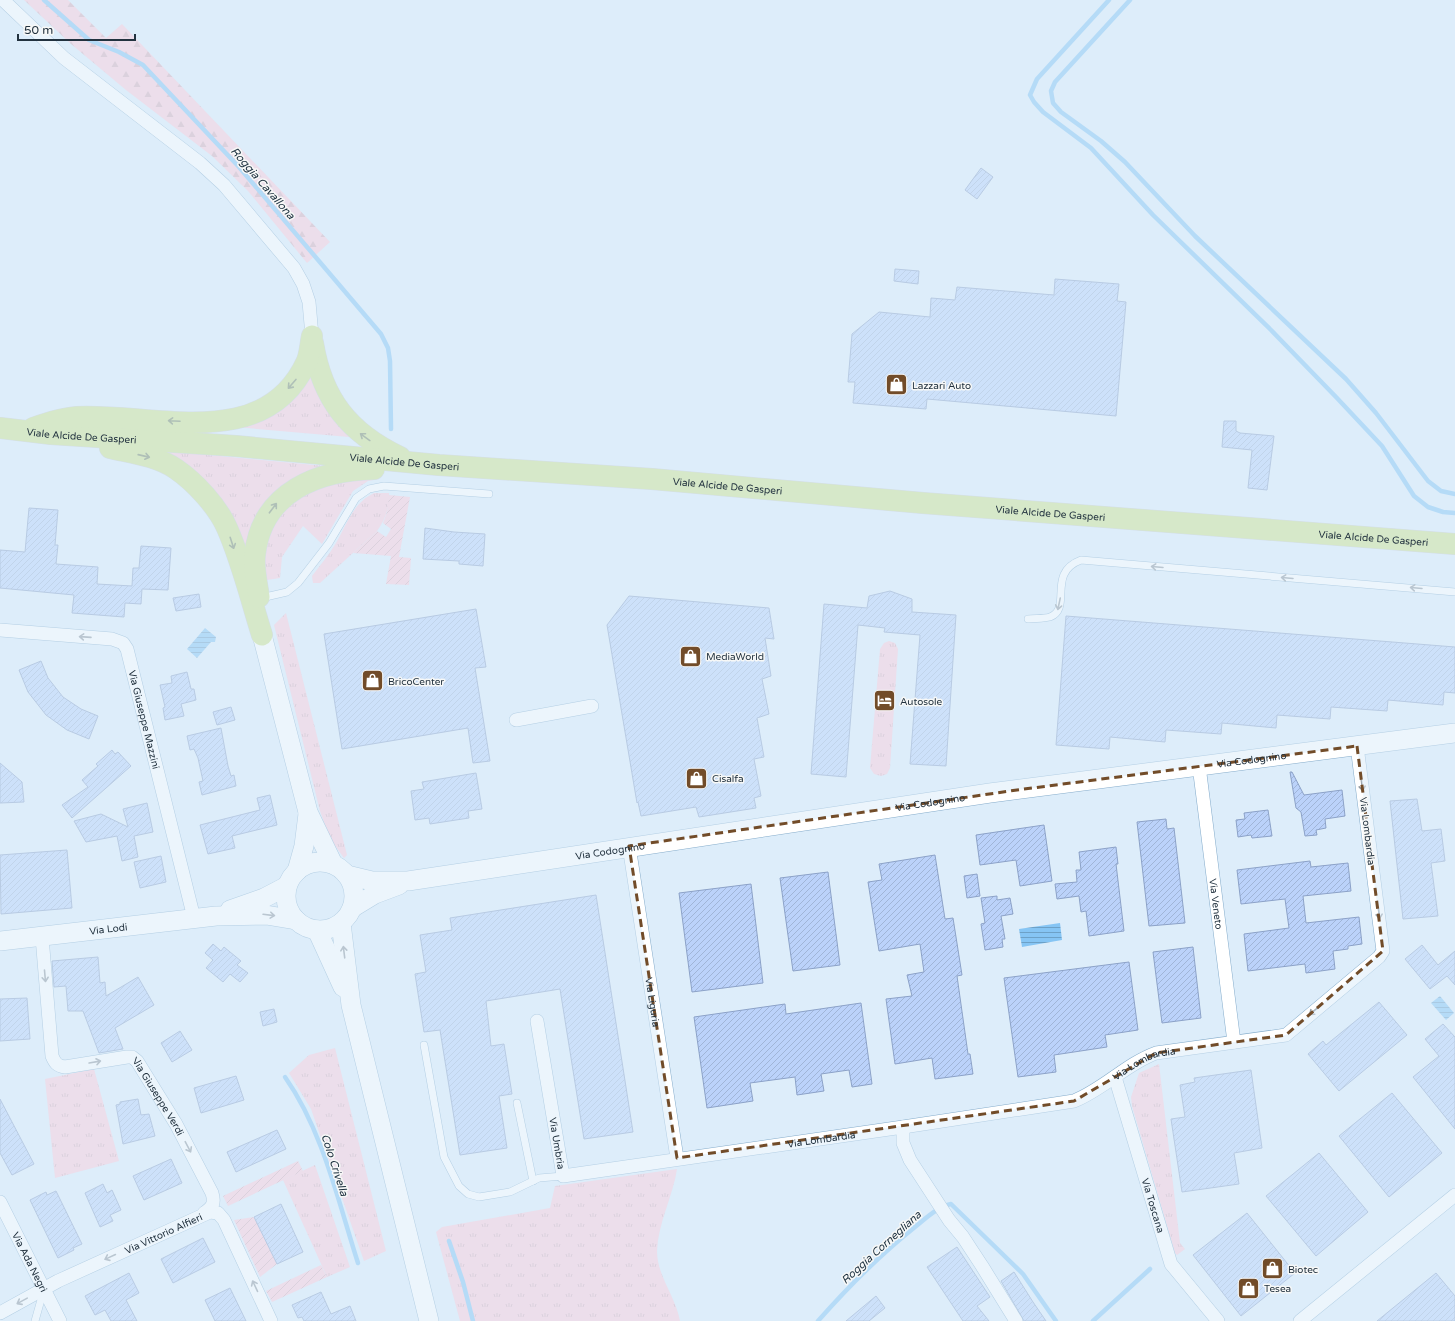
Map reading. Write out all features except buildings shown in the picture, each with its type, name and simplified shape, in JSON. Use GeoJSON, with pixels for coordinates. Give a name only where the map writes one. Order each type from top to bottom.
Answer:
{"type":"FeatureCollection","features":[{"type":"Feature","properties":{"kind":"main road"},"geometry":{"type":"LineString","coordinates":[[25,431],[54,421],[77,417],[217,422],[243,417],[266,408],[283,395],[297,379],[307,361],[312,336]]}},
{"type":"Feature","properties":{"kind":"main road"},"geometry":{"type":"LineString","coordinates":[[312,336],[316,361],[322,380],[332,400],[346,419],[362,436],[411,462]]}},
{"type":"Feature","properties":{"kind":"main road","name":"Viale Alcide De Gasperi"},"geometry":{"type":"LineString","coordinates":[[0,428],[51,434],[236,446],[439,465],[652,479],[923,503],[1455,544]]}},
{"type":"Feature","properties":{"kind":"main road"},"geometry":{"type":"LineString","coordinates":[[51,434],[152,458],[176,469],[194,485],[214,506],[227,527],[255,599],[262,635]]}},
{"type":"Feature","properties":{"kind":"main road"},"geometry":{"type":"LineString","coordinates":[[255,599],[255,556],[258,535],[274,506],[285,495],[316,478],[345,471],[372,468],[402,470],[439,465]]}},
{"type":"Feature","properties":{"kind":"street"},"geometry":{"type":"LineString","coordinates":[[3,0],[64,58],[200,163],[224,185],[294,268],[303,284],[308,302],[312,336]]}},
{"type":"Feature","properties":{"kind":"street","name":"Via Giuseppe Mazzini"},"geometry":{"type":"LineString","coordinates":[[0,630],[112,639],[123,643],[129,654],[194,918]]}},
{"type":"Feature","properties":{"kind":"street"},"geometry":{"type":"LineString","coordinates":[[262,635],[308,812],[340,870],[352,885],[354,896],[352,908],[341,923],[334,927],[318,930],[302,925],[296,920],[287,904],[292,878],[304,846],[308,812]]}},
{"type":"Feature","properties":{"kind":"street"},"geometry":{"type":"LineString","coordinates":[[516,720],[592,706]]}},
{"type":"Feature","properties":{"kind":"street","name":"Via Codognino"},"geometry":{"type":"LineString","coordinates":[[340,870],[372,881],[408,881],[630,846],[990,793],[1455,733]]}},
{"type":"Feature","properties":{"kind":"street","name":"Via Lombardia"},"geometry":{"type":"LineString","coordinates":[[677,1158],[903,1128],[1074,1101],[1098,1089],[1138,1061],[1156,1053],[1286,1035],[1379,957],[1383,951],[1357,746]]}},
{"type":"Feature","properties":{"kind":"street","name":"Via Veneto"},"geometry":{"type":"LineString","coordinates":[[1199,766],[1234,1042]]}},
{"type":"Feature","properties":{"kind":"street","name":"Via Liguria"},"geometry":{"type":"LineString","coordinates":[[630,846],[677,1158]]}},
{"type":"Feature","properties":{"kind":"street"},"geometry":{"type":"LineString","coordinates":[[292,878],[304,865],[314,862],[324,862],[340,870]]}},
{"type":"Feature","properties":{"kind":"street","name":"Via Lodi"},"geometry":{"type":"LineString","coordinates":[[216,916],[264,898],[292,878]]}},
{"type":"Feature","properties":{"kind":"street","name":"Via Codognino"},"geometry":{"type":"LineString","coordinates":[[352,908],[375,894],[408,881]]}},
{"type":"Feature","properties":{"kind":"street","name":"Via Lodi"},"geometry":{"type":"LineString","coordinates":[[0,941],[216,916],[266,914],[296,920]]}},
{"type":"Feature","properties":{"kind":"street"},"geometry":{"type":"LineString","coordinates":[[341,923],[351,1005],[429,1321]]}},
{"type":"Feature","properties":{"kind":"street"},"geometry":{"type":"LineString","coordinates":[[318,930],[351,1005]]}},
{"type":"Feature","properties":{"kind":"street","name":"Via Giuseppe Verdi"},"geometry":{"type":"LineString","coordinates":[[42,937],[52,1056],[54,1062],[59,1067],[65,1067],[127,1057],[132,1057],[137,1061],[176,1124],[212,1193],[214,1203],[210,1209],[204,1213]]}},
{"type":"Feature","properties":{"kind":"street","name":"Via Umbria"},"geometry":{"type":"LineString","coordinates":[[537,1021],[563,1176],[677,1158]]}},
{"type":"Feature","properties":{"kind":"street","name":"Via Toscana"},"geometry":{"type":"LineString","coordinates":[[1115,1077],[1171,1264],[1218,1321]]}},
{"type":"Feature","properties":{"kind":"street"},"geometry":{"type":"LineString","coordinates":[[903,1128],[903,1143],[910,1160],[949,1220],[963,1237],[1016,1321]]}},
{"type":"Feature","properties":{"kind":"street"},"geometry":{"type":"LineString","coordinates":[[1300,1321],[1455,1195]]}},
{"type":"Feature","properties":{"kind":"street","name":"Via Ada Negri"},"geometry":{"type":"LineString","coordinates":[[0,1202],[60,1321]]}},
{"type":"Feature","properties":{"kind":"street","name":"Via Vittorio Alfieri"},"geometry":{"type":"LineString","coordinates":[[0,1314],[44,1289],[204,1213],[210,1212],[218,1213],[224,1220],[271,1321]]}},
{"type":"Feature","properties":{"kind":"lane"},"geometry":{"type":"LineString","coordinates":[[255,599],[280,594],[298,583],[329,543],[356,498],[369,489],[392,486],[489,494]]}},
{"type":"Feature","properties":{"kind":"lane"},"geometry":{"type":"LineString","coordinates":[[1028,619],[1044,618],[1056,613],[1060,607],[1062,579],[1066,569],[1072,563],[1081,560],[1455,592]]}},
{"type":"Feature","properties":{"kind":"lane"},"geometry":{"type":"LineString","coordinates":[[424,1045],[444,1157],[459,1186],[468,1194],[479,1197],[510,1192],[539,1178],[563,1176]]}},
{"type":"Feature","properties":{"kind":"lane"},"geometry":{"type":"LineString","coordinates":[[518,1103],[533,1181]]}},
{"type":"Feature","properties":{"kind":"lane"},"geometry":{"type":"LineString","coordinates":[[35,1321],[44,1289]]}},
{"type":"Feature","properties":{"kind":"highlighted area"},"geometry":{"type":"Polygon","coordinates":[[[1357,746],[1383,951],[1286,1035],[1156,1053],[1074,1101],[677,1158],[629,846],[1017,790],[1357,746]]]}},
{"type":"Feature","properties":{"kind":"green space"},"geometry":{"type":"Polygon","coordinates":[[[24,0],[68,0],[106,38],[122,24],[330,242],[307,263],[248,191],[212,156],[126,90],[71,44],[24,0]]]}},
{"type":"Feature","properties":{"kind":"green space"},"geometry":{"type":"Polygon","coordinates":[[[310,362],[350,435],[349,437],[235,427],[310,362]]]}},
{"type":"Feature","properties":{"kind":"green space"},"geometry":{"type":"Polygon","coordinates":[[[165,451],[167,451],[325,466],[247,549],[165,451]]]}},
{"type":"Feature","properties":{"kind":"green space"},"geometry":{"type":"Polygon","coordinates":[[[354,479],[379,479],[368,481],[353,491],[322,544],[303,526],[282,557],[280,578],[267,580],[264,559],[271,529],[283,510],[313,488],[354,479]]]}},
{"type":"Feature","properties":{"kind":"green space"},"geometry":{"type":"Polygon","coordinates":[[[374,493],[389,493],[389,503],[386,513],[377,531],[320,583],[313,583],[312,576],[333,547],[351,515],[361,502],[374,493]]]}},
{"type":"Feature","properties":{"kind":"green space"},"geometry":{"type":"Polygon","coordinates":[[[389,495],[410,497],[399,557],[411,558],[409,585],[386,584],[391,556],[353,553],[377,531],[386,537],[391,529],[383,523],[387,512],[389,495]]]}},
{"type":"Feature","properties":{"kind":"green space"},"geometry":{"type":"Polygon","coordinates":[[[286,613],[347,855],[344,858],[330,839],[320,811],[274,625],[286,613]]]}},
{"type":"Feature","properties":{"kind":"green space"},"geometry":{"type":"Polygon","coordinates":[[[889,641],[895,643],[898,649],[890,768],[887,774],[881,776],[874,774],[870,768],[880,649],[884,643],[889,641]]]}},
{"type":"Feature","properties":{"kind":"green space"},"geometry":{"type":"Polygon","coordinates":[[[335,1048],[386,1251],[364,1261],[311,1109],[289,1073],[309,1055],[335,1048]]]}},
{"type":"Feature","properties":{"kind":"green space"},"geometry":{"type":"Polygon","coordinates":[[[1159,1064],[1180,1243],[1185,1249],[1177,1255],[1175,1253],[1132,1106],[1131,1097],[1139,1073],[1159,1064]]]}},
{"type":"Feature","properties":{"kind":"green space"},"geometry":{"type":"Polygon","coordinates":[[[94,1069],[119,1161],[55,1178],[45,1079],[94,1069]]]}},
{"type":"Feature","properties":{"kind":"green space"},"geometry":{"type":"Polygon","coordinates":[[[298,1161],[303,1171],[228,1206],[223,1196],[298,1161]]]}},
{"type":"Feature","properties":{"kind":"green space"},"geometry":{"type":"Polygon","coordinates":[[[315,1165],[350,1267],[327,1277],[283,1180],[315,1165]]]}},
{"type":"Feature","properties":{"kind":"green space"},"geometry":{"type":"Polygon","coordinates":[[[677,1169],[660,1230],[657,1251],[660,1269],[675,1303],[680,1321],[460,1321],[436,1232],[442,1227],[550,1208],[555,1186],[677,1169]]]}},
{"type":"Feature","properties":{"kind":"green space"},"geometry":{"type":"Polygon","coordinates":[[[254,1217],[277,1264],[260,1277],[234,1220],[254,1217]]]}},
{"type":"Feature","properties":{"kind":"green space"},"geometry":{"type":"Polygon","coordinates":[[[321,1265],[327,1277],[272,1302],[266,1291],[321,1265]]]}},
{"type":"Feature","properties":{"kind":"water"},"geometry":{"type":"Polygon","coordinates":[[[205,628],[216,637],[215,642],[211,642],[197,658],[187,649],[205,628]]]}},
{"type":"Feature","properties":{"kind":"water"},"geometry":{"type":"Polygon","coordinates":[[[1060,923],[1062,940],[1022,947],[1019,929],[1060,923]]]}},
{"type":"Feature","properties":{"kind":"water"},"geometry":{"type":"Polygon","coordinates":[[[1440,996],[1454,1013],[1446,1020],[1431,1003],[1440,996]]]}},
{"type":"Feature","properties":{"kind":"waterway","name":"Roggia Cavallona"},"geometry":{"type":"LineString","coordinates":[[44,0],[89,40],[119,52],[143,65],[239,167],[381,334],[388,348],[390,361],[391,429]]}},
{"type":"Feature","properties":{"kind":"waterway"},"geometry":{"type":"LineString","coordinates":[[1109,0],[1037,79],[1030,95],[1034,102],[1043,112],[1091,148],[1153,215],[1271,330],[1336,397],[1382,446],[1414,496],[1428,507],[1443,512],[1455,513]]}},
{"type":"Feature","properties":{"kind":"waterway"},"geometry":{"type":"LineString","coordinates":[[1130,0],[1055,82],[1051,91],[1053,103],[1061,112],[1101,141],[1125,162],[1195,236],[1346,379],[1376,413],[1428,481],[1441,491],[1455,494]]}},
{"type":"Feature","properties":{"kind":"waterway","name":"Colo Crivella"},"geometry":{"type":"LineString","coordinates":[[285,1077],[310,1120],[320,1143],[358,1263]]}},
{"type":"Feature","properties":{"kind":"waterway","name":"Roggia Cornegliana"},"geometry":{"type":"LineString","coordinates":[[818,1321],[889,1249],[932,1213],[946,1205],[951,1204],[1023,1274],[1056,1321]]}},
{"type":"Feature","properties":{"kind":"waterway","name":"Roggia Cavallona"},"geometry":{"type":"LineString","coordinates":[[449,1241],[463,1282],[473,1321]]}},
{"type":"Feature","properties":{"kind":"waterway","name":"Roggia Cornegliana"},"geometry":{"type":"LineString","coordinates":[[1093,1321],[1150,1269]]}},
{"type":"Feature","properties":{"kind":"place","name":"Lazzari Auto"},"geometry":{"type":"Point","coordinates":[897,385]}},
{"type":"Feature","properties":{"kind":"place","name":"MediaWorld"},"geometry":{"type":"Point","coordinates":[690,656]}},
{"type":"Feature","properties":{"kind":"place","name":"BricoCenter"},"geometry":{"type":"Point","coordinates":[373,681]}},
{"type":"Feature","properties":{"kind":"place","name":"Autosole"},"geometry":{"type":"Point","coordinates":[884,701]}},
{"type":"Feature","properties":{"kind":"place","name":"Cisalfa"},"geometry":{"type":"Point","coordinates":[696,778]}},
{"type":"Feature","properties":{"kind":"place","name":"Biotec"},"geometry":{"type":"Point","coordinates":[1273,1269]}},
{"type":"Feature","properties":{"kind":"place","name":"Tesea"},"geometry":{"type":"Point","coordinates":[1248,1288]}}]}
